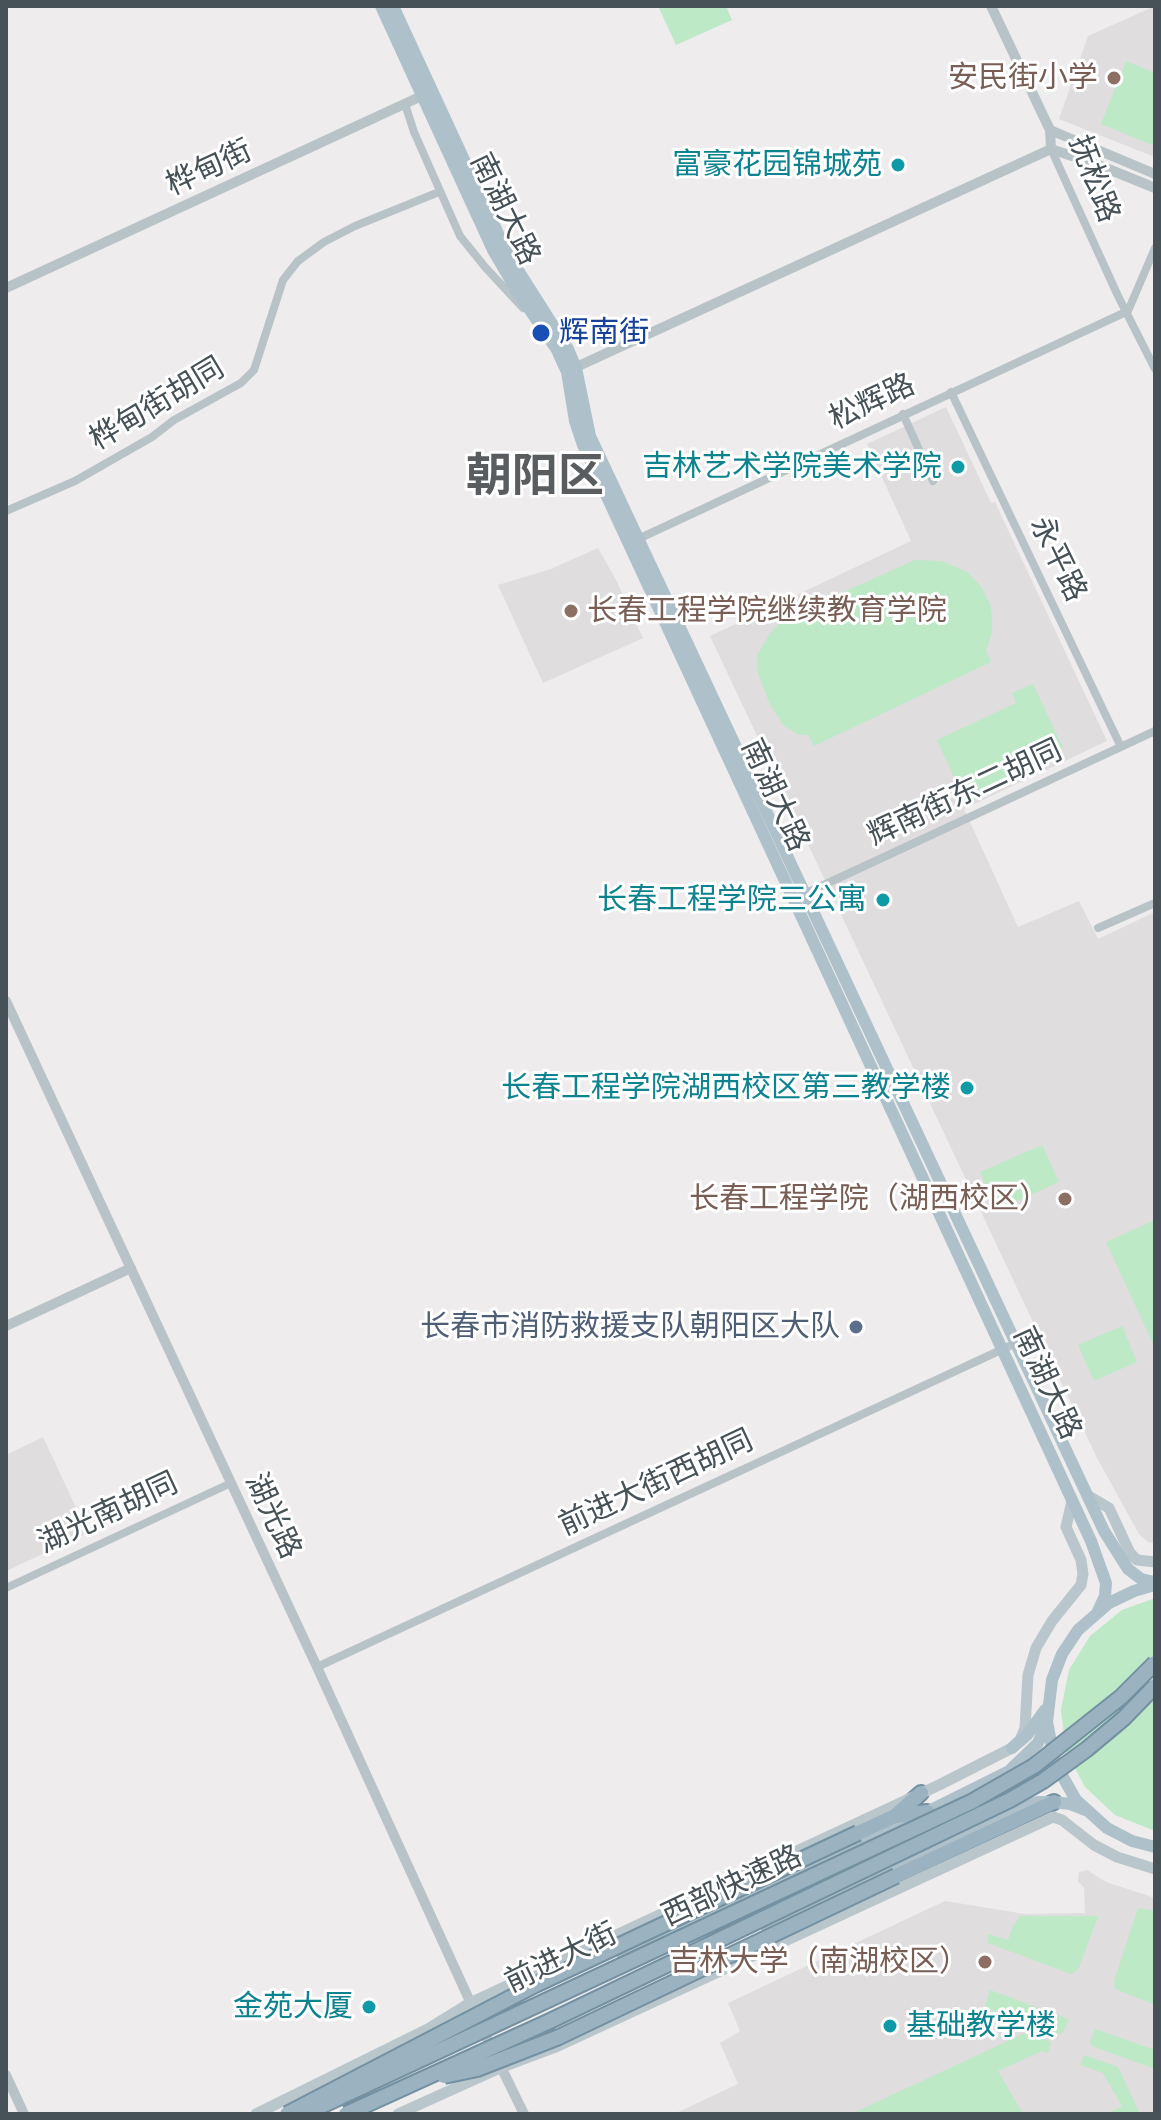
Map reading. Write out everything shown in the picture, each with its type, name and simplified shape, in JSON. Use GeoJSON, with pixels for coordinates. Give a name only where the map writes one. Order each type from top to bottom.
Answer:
{"type":"FeatureCollection","features":[{"type":"Feature","properties":{"kind":"highway","name":"西部快速路"},"geometry":{"type":"LineString","coordinates":[[304,2114],[971,1802],[1045,1757],[1121,1697],[1155,1663]]}},
{"type":"Feature","properties":{"kind":"highway","name":"西部快速路"},"geometry":{"type":"LineString","coordinates":[[346,2114],[1010,1800],[1087,1749],[1124,1718],[1155,1686]]}},
{"type":"Feature","properties":{"kind":"highway"},"geometry":{"type":"LineString","coordinates":[[287,2114],[535,1985],[895,1816],[921,1793]]}},
{"type":"Feature","properties":{"kind":"highway"},"geometry":{"type":"LineString","coordinates":[[420,2081],[477,2069],[559,2037],[1054,1802]]}},
{"type":"Feature","properties":{"kind":"highway"},"geometry":{"type":"LineString","coordinates":[[895,1816],[927,1812]]}},
{"type":"Feature","properties":{"kind":"main road","name":"南湖大路"},"geometry":{"type":"LineString","coordinates":[[381,6],[507,253],[568,349],[575,421],[583,445],[1087,1494],[1119,1558],[1141,1579],[1155,1584]]}},
{"type":"Feature","properties":{"kind":"main road","name":"南湖大路"},"geometry":{"type":"LineString","coordinates":[[393,6],[426,94],[493,250],[571,370],[590,436],[1101,1566],[1106,1583],[1105,1596],[1098,1611]]}},
{"type":"Feature","properties":{"kind":"main road"},"geometry":{"type":"LineString","coordinates":[[1087,1494],[1109,1508],[1130,1553],[1137,1560],[1155,1562]]}},
{"type":"Feature","properties":{"kind":"main road"},"geometry":{"type":"LineString","coordinates":[[1012,1748],[1025,1728],[1028,1675],[1036,1648],[1052,1621],[1081,1585],[1081,1560],[1066,1527],[1072,1501]]}},
{"type":"Feature","properties":{"kind":"main road"},"geometry":{"type":"LineString","coordinates":[[1155,1584],[1121,1596],[1098,1611],[1078,1630],[1062,1654],[1052,1680],[1047,1708],[1055,1763],[1068,1788],[1085,1810],[1119,1835],[1155,1847]]}},
{"type":"Feature","properties":{"kind":"main road"},"geometry":{"type":"LineString","coordinates":[[1012,1748],[1027,1735],[1047,1708]]}},
{"type":"Feature","properties":{"kind":"main road","name":"前进大街"},"geometry":{"type":"LineString","coordinates":[[293,2114],[1009,1771],[1038,1743],[1047,1722]]}},
{"type":"Feature","properties":{"kind":"main road","name":"前进大街"},"geometry":{"type":"LineString","coordinates":[[256,2114],[415,2036],[470,2003],[1012,1748]]}},
{"type":"Feature","properties":{"kind":"main road","name":"前进大街"},"geometry":{"type":"LineString","coordinates":[[355,2114],[1017,1808],[1038,1802],[1054,1802],[1085,1810]]}},
{"type":"Feature","properties":{"kind":"main road"},"geometry":{"type":"LineString","coordinates":[[398,2114],[502,2067],[558,2046],[1053,1817],[1117,1857],[1155,1869]]}},
{"type":"Feature","properties":{"kind":"street","name":"抚松路"},"geometry":{"type":"LineString","coordinates":[[991,6],[1050,130],[1051,149],[1155,369]]}},
{"type":"Feature","properties":{"kind":"street","name":"桦甸街"},"geometry":{"type":"LineString","coordinates":[[6,288],[426,94]]}},
{"type":"Feature","properties":{"kind":"street"},"geometry":{"type":"LineString","coordinates":[[405,104],[414,132],[460,236],[540,324]]}},
{"type":"Feature","properties":{"kind":"street"},"geometry":{"type":"LineString","coordinates":[[1050,130],[1155,174]]}},
{"type":"Feature","properties":{"kind":"street"},"geometry":{"type":"LineString","coordinates":[[571,370],[1051,149],[1155,188]]}},
{"type":"Feature","properties":{"kind":"street","name":"桦甸街胡同"},"geometry":{"type":"LineString","coordinates":[[6,511],[75,481],[241,383],[254,370],[283,280],[298,261],[324,242],[355,226],[439,192]]}},
{"type":"Feature","properties":{"kind":"street"},"geometry":{"type":"LineString","coordinates":[[1128,311],[1155,248]]}},
{"type":"Feature","properties":{"kind":"street","name":"松辉路"},"geometry":{"type":"LineString","coordinates":[[638,539],[1128,311]]}},
{"type":"Feature","properties":{"kind":"street","name":"永平路"},"geometry":{"type":"LineString","coordinates":[[951,392],[1121,747]]}},
{"type":"Feature","properties":{"kind":"street"},"geometry":{"type":"LineString","coordinates":[[903,414],[933,481]]}},
{"type":"Feature","properties":{"kind":"street","name":"辉南街东二胡同"},"geometry":{"type":"LineString","coordinates":[[800,896],[1105,750],[1121,747],[1155,731]]}},
{"type":"Feature","properties":{"kind":"street"},"geometry":{"type":"LineString","coordinates":[[1098,928],[1155,903]]}},
{"type":"Feature","properties":{"kind":"street","name":"湖光路"},"geometry":{"type":"LineString","coordinates":[[6,1001],[524,2114]]}},
{"type":"Feature","properties":{"kind":"street"},"geometry":{"type":"LineString","coordinates":[[6,1326],[131,1268]]}},
{"type":"Feature","properties":{"kind":"street","name":"前进大街西胡同"},"geometry":{"type":"LineString","coordinates":[[317,1667],[1016,1343]]}},
{"type":"Feature","properties":{"kind":"street","name":"湖光南胡同"},"geometry":{"type":"LineString","coordinates":[[6,1588],[231,1483]]}},
{"type":"Feature","properties":{"kind":"street"},"geometry":{"type":"LineString","coordinates":[[6,2075],[24,2114]]}},
{"type":"Feature","properties":{"kind":"shaded area","name":"安民街小学"},"geometry":{"type":"Polygon","coordinates":[[[1155,6],[1155,157],[1059,119],[1088,36],[1155,6]]]}},
{"type":"Feature","properties":{"kind":"shaded area","name":"长春工程学院（湖西校区）"},"geometry":{"type":"Polygon","coordinates":[[[946,407],[991,503],[995,502],[1107,741],[964,809],[1018,927],[1079,901],[1098,939],[1155,912],[1155,1543],[1148,1542],[1139,1534],[1097,1458],[710,636],[911,541],[867,444],[946,407]]]}},
{"type":"Feature","properties":{"kind":"shaded area","name":"长春工程学院继续教育学院"},"geometry":{"type":"Polygon","coordinates":[[[598,548],[643,638],[543,683],[498,585],[551,569],[598,548]]]}},
{"type":"Feature","properties":{"kind":"shaded area"},"geometry":{"type":"Polygon","coordinates":[[[43,1437],[88,1533],[6,1571],[6,1455],[43,1437]]]}},
{"type":"Feature","properties":{"kind":"shaded area","name":"吉林大学（南湖校区）"},"geometry":{"type":"Polygon","coordinates":[[[1087,1870],[1106,1882],[1155,1898],[1155,2114],[674,2114],[738,2084],[720,2043],[740,2031],[728,2003],[945,1901],[1025,1914],[1085,1913],[1084,1887],[1078,1882],[1079,1872],[1087,1870]]]}},
{"type":"Feature","properties":{"kind":"green space"},"geometry":{"type":"Polygon","coordinates":[[[658,6],[726,6],[732,20],[676,45],[658,6]]]}},
{"type":"Feature","properties":{"kind":"green space"},"geometry":{"type":"Polygon","coordinates":[[[1126,61],[1155,73],[1155,146],[1101,124],[1126,61]]]}},
{"type":"Feature","properties":{"kind":"green space"},"geometry":{"type":"Polygon","coordinates":[[[915,560],[942,561],[967,572],[980,585],[990,604],[992,617],[992,632],[986,651],[991,662],[814,746],[808,735],[799,735],[784,726],[770,705],[758,673],[757,655],[783,619],[915,560]]]}},
{"type":"Feature","properties":{"kind":"green space"},"geometry":{"type":"Polygon","coordinates":[[[1033,684],[1063,748],[1035,761],[1039,770],[966,804],[937,740],[1016,703],[1012,693],[1033,684]]]}},
{"type":"Feature","properties":{"kind":"green space"},"geometry":{"type":"Polygon","coordinates":[[[1042,1145],[1059,1182],[997,1210],[980,1172],[1042,1145]]]}},
{"type":"Feature","properties":{"kind":"green space"},"geometry":{"type":"Polygon","coordinates":[[[1155,1220],[1155,1348],[1106,1242],[1155,1220]]]}},
{"type":"Feature","properties":{"kind":"green space"},"geometry":{"type":"Polygon","coordinates":[[[1122,1326],[1137,1362],[1094,1381],[1078,1345],[1122,1326]]]}},
{"type":"Feature","properties":{"kind":"green space"},"geometry":{"type":"Polygon","coordinates":[[[1155,1598],[1155,1831],[1115,1815],[1085,1787],[1066,1751],[1061,1710],[1069,1670],[1090,1636],[1122,1610],[1155,1598]]]}},
{"type":"Feature","properties":{"kind":"green space"},"geometry":{"type":"Polygon","coordinates":[[[1138,1908],[1155,1911],[1155,2005],[1115,1989],[1114,1981],[1138,1908]]]}},
{"type":"Feature","properties":{"kind":"green space"},"geometry":{"type":"Polygon","coordinates":[[[1020,1916],[1098,1916],[1078,1970],[1071,1974],[988,1943],[988,1934],[1008,1940],[1020,1916]]]}},
{"type":"Feature","properties":{"kind":"green space"},"geometry":{"type":"Polygon","coordinates":[[[990,1990],[1069,2019],[1063,2032],[1061,2034],[987,2008],[990,1990]]]}},
{"type":"Feature","properties":{"kind":"green space"},"geometry":{"type":"Polygon","coordinates":[[[1095,2029],[1155,2050],[1155,2069],[1092,2046],[1090,2042],[1095,2029]]]}},
{"type":"Feature","properties":{"kind":"green space"},"geometry":{"type":"Polygon","coordinates":[[[1025,2033],[1051,2042],[1048,2053],[1042,2051],[998,2071],[1023,2114],[851,2114],[1025,2033]]]}},
{"type":"Feature","properties":{"kind":"green space"},"geometry":{"type":"Polygon","coordinates":[[[1084,2055],[1118,2067],[1140,2114],[1106,2114],[1122,2106],[1103,2073],[1080,2065],[1084,2055]]]}},
{"type":"Feature","properties":{"kind":"place","name":"安民街小学"},"geometry":{"type":"Point","coordinates":[1114,78]}},
{"type":"Feature","properties":{"kind":"place","name":"富豪花园锦城苑"},"geometry":{"type":"Point","coordinates":[898,165]}},
{"type":"Feature","properties":{"kind":"place","name":"辉南街"},"geometry":{"type":"Point","coordinates":[541,333]}},
{"type":"Feature","properties":{"kind":"place","name":"吉林艺术学院美术学院"},"geometry":{"type":"Point","coordinates":[958,467]}},
{"type":"Feature","properties":{"kind":"place","name":"长春工程学院继续教育学院"},"geometry":{"type":"Point","coordinates":[571,611]}},
{"type":"Feature","properties":{"kind":"place","name":"长春工程学院三公寓"},"geometry":{"type":"Point","coordinates":[883,900]}},
{"type":"Feature","properties":{"kind":"place","name":"长春工程学院湖西校区第三教学楼"},"geometry":{"type":"Point","coordinates":[967,1088]}},
{"type":"Feature","properties":{"kind":"place","name":"长春工程学院（湖西校区）"},"geometry":{"type":"Point","coordinates":[1065,1199]}},
{"type":"Feature","properties":{"kind":"place","name":"长春市消防救援支队朝阳区大队"},"geometry":{"type":"Point","coordinates":[856,1327]}},
{"type":"Feature","properties":{"kind":"place","name":"吉林大学（南湖校区）"},"geometry":{"type":"Point","coordinates":[985,1962]}},
{"type":"Feature","properties":{"kind":"place","name":"金苑大厦"},"geometry":{"type":"Point","coordinates":[369,2007]}},
{"type":"Feature","properties":{"kind":"place","name":"基础教学楼"},"geometry":{"type":"Point","coordinates":[890,2026]}},
{"type":"Feature","properties":{"kind":"district","name":"朝阳区"},"geometry":{"type":"Point","coordinates":[535,477]}}]}
